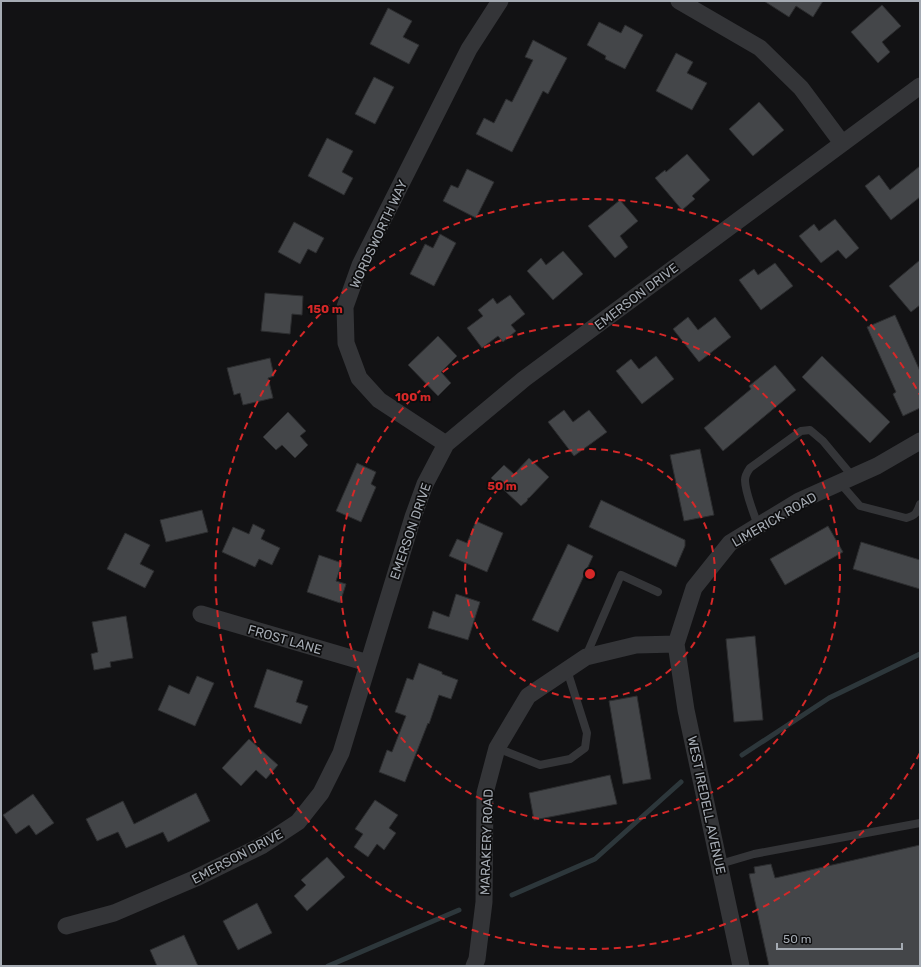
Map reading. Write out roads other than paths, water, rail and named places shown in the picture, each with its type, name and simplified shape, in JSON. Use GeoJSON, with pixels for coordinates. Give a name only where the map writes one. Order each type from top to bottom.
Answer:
{"type":"FeatureCollection","features":[{"type":"Feature","properties":{"kind":"street","name":"WORDSWORTH WAY"},"geometry":{"type":"LineString","coordinates":[[446,444],[378,400],[359,378],[346,343],[345,307],[360,265],[469,49],[500,1]]}},
{"type":"Feature","properties":{"kind":"street"},"geometry":{"type":"LineString","coordinates":[[679,1],[760,48],[801,88],[842,143]]}},
{"type":"Feature","properties":{"kind":"street","name":"EMERSON DRIVE"},"geometry":{"type":"LineString","coordinates":[[66,926],[114,914],[196,878],[263,845],[298,822],[321,793],[341,753],[412,517],[426,484],[446,444],[531,374],[920,86]]}},
{"type":"Feature","properties":{"kind":"street","name":"LIMERICK ROAD"},"geometry":{"type":"LineString","coordinates":[[676,644],[694,588],[730,543],[799,501],[877,466],[918,445]]}},
{"type":"Feature","properties":{"kind":"street","name":"FROST LANE"},"geometry":{"type":"LineString","coordinates":[[201,614],[368,663]]}},
{"type":"Feature","properties":{"kind":"street","name":"MARAKERY ROAD"},"geometry":{"type":"LineString","coordinates":[[474,966],[477,959],[484,902],[485,793],[497,748],[528,696],[586,657],[636,645],[676,644]]}},
{"type":"Feature","properties":{"kind":"street","name":"WEST IREDELL AVENUE"},"geometry":{"type":"LineString","coordinates":[[676,644],[686,710],[741,966]]}},
{"type":"Feature","properties":{"kind":"lane"},"geometry":{"type":"LineString","coordinates":[[758,526],[747,492],[745,479],[747,474],[750,468],[801,430],[810,430],[823,441],[860,506],[906,518],[913,517],[920,504]]}},
{"type":"Feature","properties":{"kind":"lane"},"geometry":{"type":"LineString","coordinates":[[586,657],[620,575],[658,592]]}},
{"type":"Feature","properties":{"kind":"lane"},"geometry":{"type":"LineString","coordinates":[[497,748],[540,765],[570,759],[585,748],[587,733],[567,670]]}},
{"type":"Feature","properties":{"kind":"lane"},"geometry":{"type":"LineString","coordinates":[[720,864],[754,854],[920,822]]}},
{"type":"Feature","properties":{"kind":"waterway"},"geometry":{"type":"LineString","coordinates":[[742,755],[829,698],[920,654]]}},
{"type":"Feature","properties":{"kind":"waterway"},"geometry":{"type":"LineString","coordinates":[[512,895],[595,859],[681,782]]}},
{"type":"Feature","properties":{"kind":"waterway"},"geometry":{"type":"LineString","coordinates":[[328,966],[459,910]]}}]}
